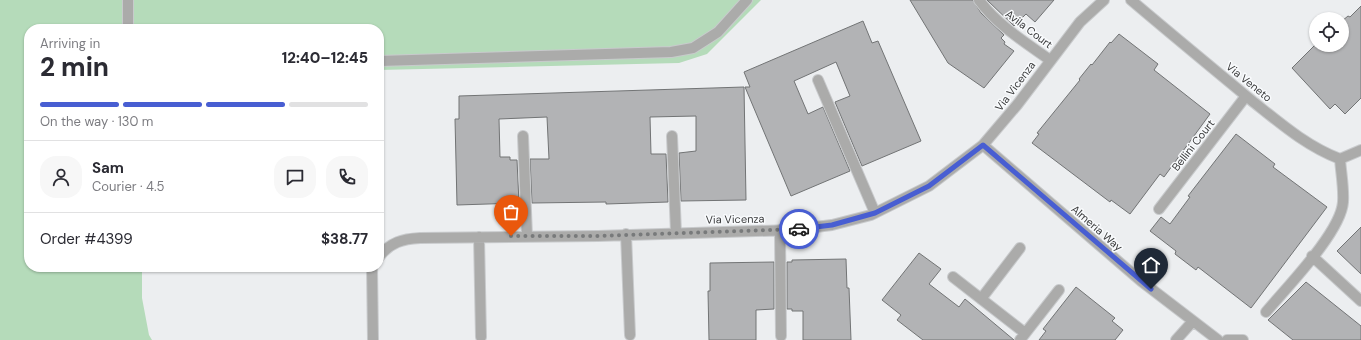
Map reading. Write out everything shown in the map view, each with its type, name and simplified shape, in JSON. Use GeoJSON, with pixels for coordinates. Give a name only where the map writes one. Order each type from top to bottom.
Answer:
{"type":"FeatureCollection","features":[{"type":"Feature","properties":{"kind":"street"},"geometry":{"type":"LineString","coordinates":[[128,0],[128,24]]}},
{"type":"Feature","properties":{"kind":"street"},"geometry":{"type":"LineString","coordinates":[[384,61],[671,52],[693,48],[718,32],[748,0]]}},
{"type":"Feature","properties":{"kind":"street","name":"Avila Court"},"geometry":{"type":"LineString","coordinates":[[979,0],[988,12],[1011,32],[1050,60]]}},
{"type":"Feature","properties":{"kind":"street","name":"Via Vicenza"},"geometry":{"type":"LineString","coordinates":[[384,244],[402,240],[479,237],[780,230],[832,225],[875,213],[929,186],[983,145],[1017,105],[1080,22],[1104,0]]}},
{"type":"Feature","properties":{"kind":"street","name":"Via Veneto"},"geometry":{"type":"LineString","coordinates":[[1131,0],[1246,96],[1301,139],[1319,151],[1340,159]]}},
{"type":"Feature","properties":{"kind":"street"},"geometry":{"type":"LineString","coordinates":[[818,80],[875,213]]}},
{"type":"Feature","properties":{"kind":"street","name":"Bellini Court"},"geometry":{"type":"LineString","coordinates":[[1159,209],[1246,96]]}},
{"type":"Feature","properties":{"kind":"street"},"geometry":{"type":"LineString","coordinates":[[523,136],[526,236]]}},
{"type":"Feature","properties":{"kind":"street"},"geometry":{"type":"LineString","coordinates":[[672,136],[676,233]]}},
{"type":"Feature","properties":{"kind":"street","name":"Almeria Way"},"geometry":{"type":"LineString","coordinates":[[983,145],[1141,281],[1218,340]]}},
{"type":"Feature","properties":{"kind":"street"},"geometry":{"type":"LineString","coordinates":[[1266,312],[1325,241],[1336,223],[1343,203],[1340,159],[1361,150]]}},
{"type":"Feature","properties":{"kind":"street"},"geometry":{"type":"LineString","coordinates":[[780,230],[782,336]]}},
{"type":"Feature","properties":{"kind":"street"},"geometry":{"type":"LineString","coordinates":[[626,234],[630,335]]}},
{"type":"Feature","properties":{"kind":"street"},"geometry":{"type":"LineString","coordinates":[[479,237],[481,337]]}},
{"type":"Feature","properties":{"kind":"street"},"geometry":{"type":"LineString","coordinates":[[981,299],[1020,248]]}},
{"type":"Feature","properties":{"kind":"street"},"geometry":{"type":"LineString","coordinates":[[1312,256],[1361,301]]}},
{"type":"Feature","properties":{"kind":"street"},"geometry":{"type":"LineString","coordinates":[[372,272],[373,340]]}},
{"type":"Feature","properties":{"kind":"street"},"geometry":{"type":"LineString","coordinates":[[954,277],[1023,337],[1059,290]]}},
{"type":"Feature","properties":{"kind":"street"},"geometry":{"type":"LineString","coordinates":[[1176,340],[1193,321]]}},
{"type":"Feature","properties":{"kind":"street"},"geometry":{"type":"LineString","coordinates":[[1227,340],[1243,340]]}},
{"type":"Feature","properties":{"kind":"green space"},"geometry":{"type":"Polygon","coordinates":[[[0,0],[761,0],[707,54],[679,63],[384,70],[384,24],[24,24],[24,272],[142,272],[142,298],[149,335],[152,340],[0,340],[0,0]]]}},
{"type":"Feature","properties":{"kind":"building"},"geometry":{"type":"Polygon","coordinates":[[[910,0],[973,0],[981,13],[1004,35],[1001,38],[1005,42],[1004,44],[1014,51],[984,88],[948,63],[910,0]]]}},
{"type":"Feature","properties":{"kind":"building"},"geometry":{"type":"Polygon","coordinates":[[[987,0],[1054,0],[1035,22],[1026,14],[1014,26],[987,0]]]}},
{"type":"Feature","properties":{"kind":"building"},"geometry":{"type":"Polygon","coordinates":[[[1361,6],[1361,98],[1345,114],[1335,104],[1330,109],[1292,68],[1309,51],[1349,52],[1350,17],[1361,6]]]}},
{"type":"Feature","properties":{"kind":"building"},"geometry":{"type":"Polygon","coordinates":[[[863,21],[872,43],[878,41],[921,141],[862,166],[835,102],[850,96],[836,62],[794,81],[808,114],[823,107],[850,171],[791,196],[745,87],[750,87],[744,72],[863,21]]]}},
{"type":"Feature","properties":{"kind":"building"},"geometry":{"type":"Polygon","coordinates":[[[1119,34],[1158,64],[1154,70],[1210,114],[1164,177],[1160,174],[1130,214],[1111,200],[1110,202],[1032,143],[1039,134],[1037,133],[1080,80],[1079,79],[1110,42],[1111,43],[1119,34]]]}},
{"type":"Feature","properties":{"kind":"building"},"geometry":{"type":"Polygon","coordinates":[[[744,87],[746,200],[681,201],[679,153],[696,151],[696,116],[650,117],[651,154],[666,154],[668,202],[606,204],[606,202],[532,203],[530,159],[549,159],[547,117],[499,119],[500,157],[510,157],[510,160],[517,160],[519,203],[457,205],[455,119],[459,119],[459,96],[744,87]]]}},
{"type":"Feature","properties":{"kind":"building"},"geometry":{"type":"Polygon","coordinates":[[[1236,134],[1275,164],[1273,167],[1327,207],[1251,308],[1198,267],[1196,270],[1175,254],[1176,251],[1150,231],[1161,217],[1170,224],[1190,197],[1188,196],[1236,134]]]}},
{"type":"Feature","properties":{"kind":"building"},"geometry":{"type":"Polygon","coordinates":[[[1361,227],[1361,274],[1337,251],[1361,227]]]}},
{"type":"Feature","properties":{"kind":"building"},"geometry":{"type":"Polygon","coordinates":[[[919,253],[941,269],[929,284],[959,307],[965,299],[1014,340],[923,340],[897,320],[901,315],[882,300],[919,253]]]}},
{"type":"Feature","properties":{"kind":"building"},"geometry":{"type":"Polygon","coordinates":[[[846,259],[847,288],[849,288],[851,340],[803,340],[803,311],[792,311],[792,309],[787,309],[787,262],[792,262],[792,260],[846,259]]]}},
{"type":"Feature","properties":{"kind":"building"},"geometry":{"type":"Polygon","coordinates":[[[774,262],[774,309],[756,310],[756,340],[709,340],[708,291],[710,291],[710,263],[774,262]]]}},
{"type":"Feature","properties":{"kind":"building"},"geometry":{"type":"Polygon","coordinates":[[[1306,282],[1361,326],[1361,340],[1293,340],[1268,320],[1306,282]]]}},
{"type":"Feature","properties":{"kind":"building"},"geometry":{"type":"Polygon","coordinates":[[[1076,287],[1115,318],[1112,321],[1123,330],[1115,340],[1039,340],[1046,331],[1043,329],[1076,287]]]}},
{"type":"Feature","properties":{"kind":"way so far"},"geometry":{"type":"LineString","coordinates":[[511,236],[598,236],[799,229]]}},
{"type":"Feature","properties":{"kind":"route"},"geometry":{"type":"LineString","coordinates":[[799,229],[832,225],[875,213],[929,186],[983,145],[1151,289]]}}]}
